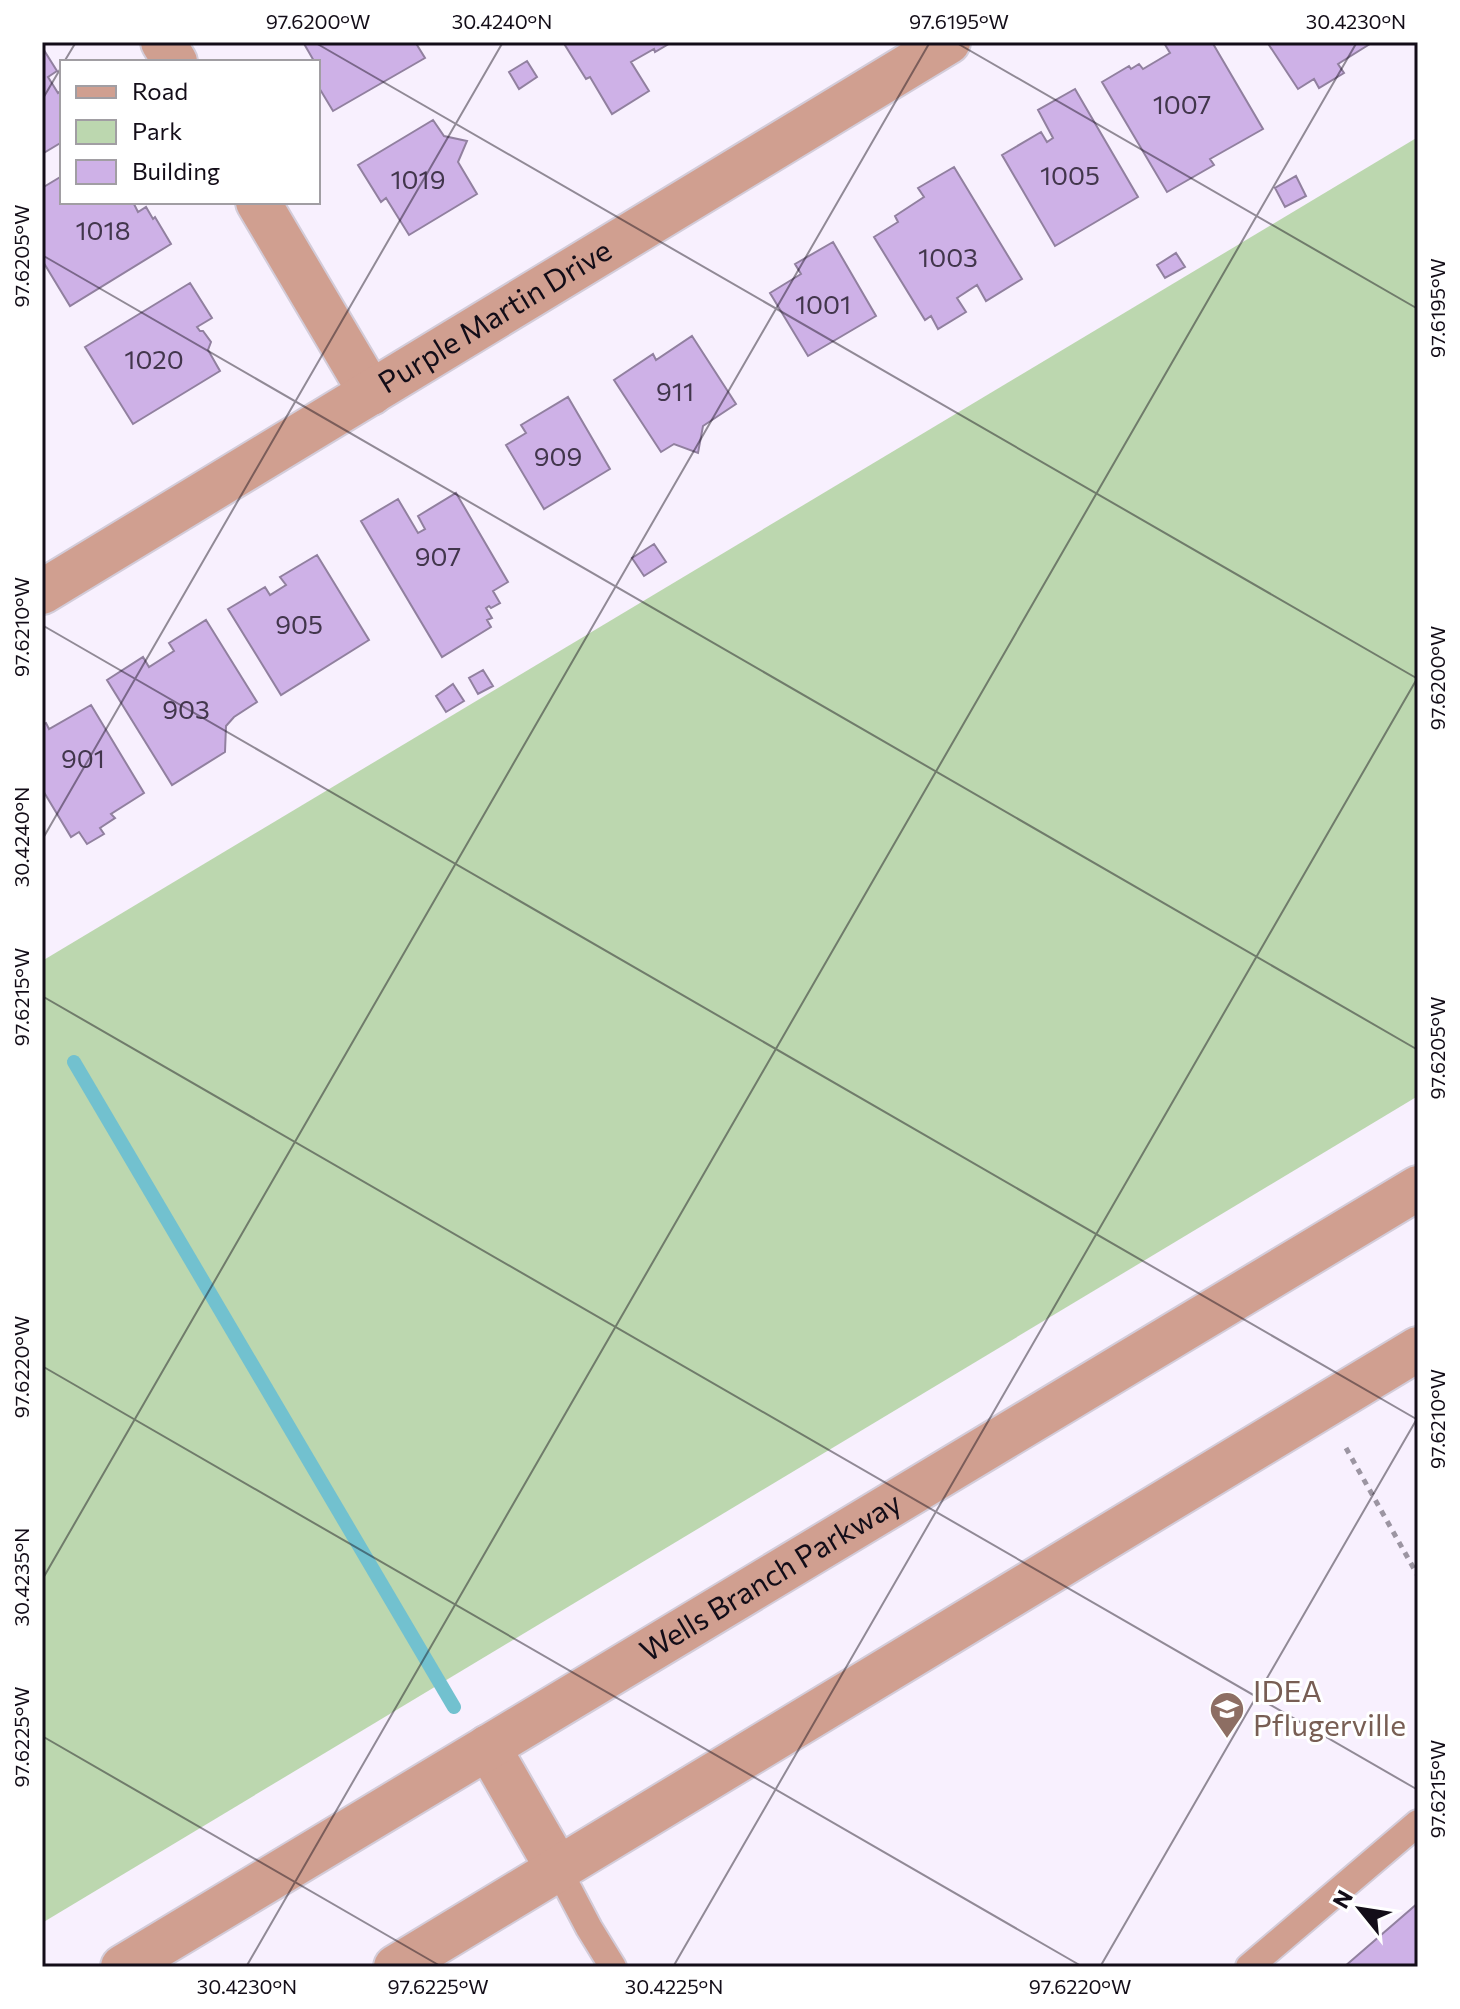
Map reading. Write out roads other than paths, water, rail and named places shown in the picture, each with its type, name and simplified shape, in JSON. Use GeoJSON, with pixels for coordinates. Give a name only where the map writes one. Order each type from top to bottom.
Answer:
{"type":"FeatureCollection","features":[{"type":"Feature","properties":{"kind":"street"},"geometry":{"type":"LineString","coordinates":[[163,42],[174,60]]}},
{"type":"Feature","properties":{"kind":"street","name":"Purple Martin Drive"},"geometry":{"type":"LineString","coordinates":[[42,592],[948,42]]}},
{"type":"Feature","properties":{"kind":"street"},"geometry":{"type":"LineString","coordinates":[[259,204],[371,393]]}},
{"type":"Feature","properties":{"kind":"street","name":"Wells Branch Parkway"},"geometry":{"type":"LineString","coordinates":[[123,1967],[1418,1188]]}},
{"type":"Feature","properties":{"kind":"street"},"geometry":{"type":"LineString","coordinates":[[396,1967],[1418,1349]]}},
{"type":"Feature","properties":{"kind":"street"},"geometry":{"type":"LineString","coordinates":[[488,1747],[558,1869]]}},
{"type":"Feature","properties":{"kind":"lane"},"geometry":{"type":"LineString","coordinates":[[1249,1967],[1418,1823]]}},
{"type":"Feature","properties":{"kind":"lane"},"geometry":{"type":"LineString","coordinates":[[558,1869],[613,1967]]}},
{"type":"Feature","properties":{"kind":"waterway"},"geometry":{"type":"LineString","coordinates":[[74,1062],[454,1707]]}},
{"type":"Feature","properties":{"kind":"place","name":"IDEA Pflugerville"},"geometry":{"type":"Point","coordinates":[1227,1740]}}]}
